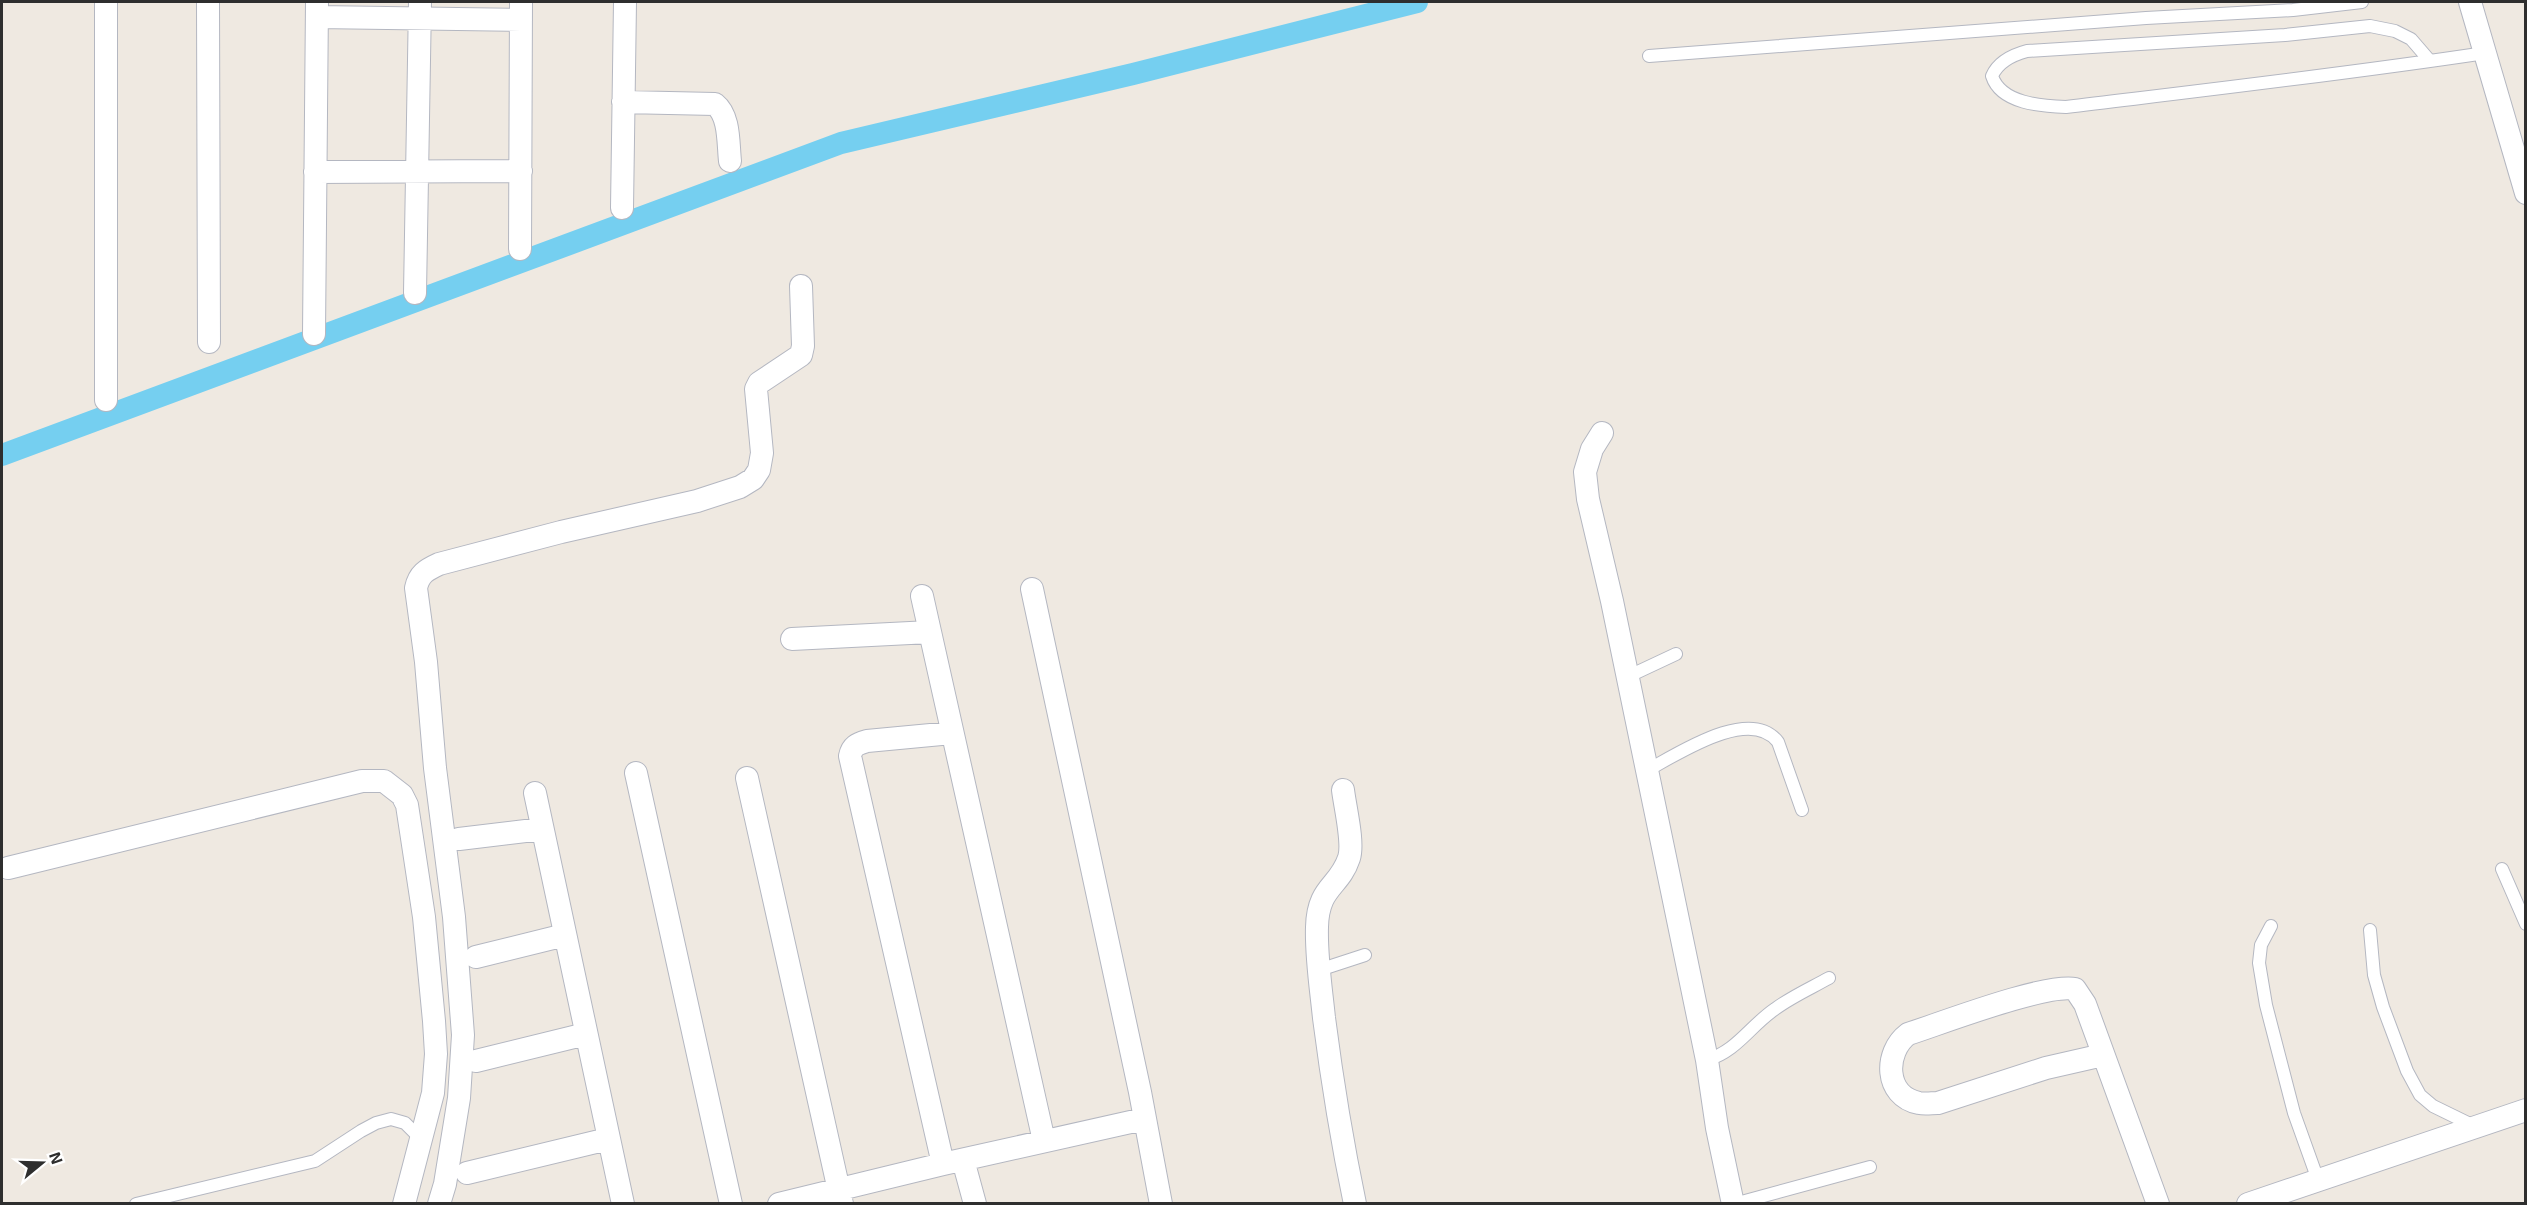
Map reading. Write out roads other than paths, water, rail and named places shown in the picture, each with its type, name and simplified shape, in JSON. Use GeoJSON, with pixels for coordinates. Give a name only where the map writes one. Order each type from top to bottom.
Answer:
{"type":"FeatureCollection","features":[{"type":"Feature","properties":{"kind":"street"},"geometry":{"type":"LineString","coordinates":[[106,2],[106,400]]}},
{"type":"Feature","properties":{"kind":"street"},"geometry":{"type":"LineString","coordinates":[[208,2],[209,342]]}},
{"type":"Feature","properties":{"kind":"street"},"geometry":{"type":"LineString","coordinates":[[621,208],[625,2]]}},
{"type":"Feature","properties":{"kind":"street"},"geometry":{"type":"LineString","coordinates":[[2470,2],[2526,193]]}},
{"type":"Feature","properties":{"kind":"street"},"geometry":{"type":"LineString","coordinates":[[314,334],[317,9],[521,11],[520,249]]}},
{"type":"Feature","properties":{"kind":"street"},"geometry":{"type":"LineString","coordinates":[[415,293],[419,10]]}},
{"type":"Feature","properties":{"kind":"street"},"geometry":{"type":"LineString","coordinates":[[623,102],[715,104],[722,110],[726,122],[730,161]]}},
{"type":"Feature","properties":{"kind":"street"},"geometry":{"type":"LineString","coordinates":[[315,172],[521,171]]}},
{"type":"Feature","properties":{"kind":"street"},"geometry":{"type":"LineString","coordinates":[[439,1203],[445,1184],[459,1098],[463,1035],[454,917],[416,588],[418,577],[427,569],[439,564],[561,532],[697,501],[740,487],[753,480],[759,470],[762,453],[756,389],[759,383],[801,355],[803,346],[801,286]]}},
{"type":"Feature","properties":{"kind":"street"},"geometry":{"type":"LineString","coordinates":[[1602,433],[1592,449],[1585,472],[1588,499],[1707,1060],[1718,1128],[1734,1203]]}},
{"type":"Feature","properties":{"kind":"street"},"geometry":{"type":"LineString","coordinates":[[1032,589],[1161,1203]]}},
{"type":"Feature","properties":{"kind":"street"},"geometry":{"type":"LineString","coordinates":[[922,596],[1044,1141]]}},
{"type":"Feature","properties":{"kind":"street"},"geometry":{"type":"LineString","coordinates":[[792,639],[930,632]]}},
{"type":"Feature","properties":{"kind":"street"},"geometry":{"type":"LineString","coordinates":[[952,734],[867,741],[857,744],[850,756],[953,1162],[975,1203]]}},
{"type":"Feature","properties":{"kind":"street"},"geometry":{"type":"LineString","coordinates":[[636,773],[731,1203]]}},
{"type":"Feature","properties":{"kind":"street"},"geometry":{"type":"LineString","coordinates":[[747,778],[840,1196]]}},
{"type":"Feature","properties":{"kind":"street"},"geometry":{"type":"LineString","coordinates":[[8,868],[362,781],[384,781],[393,787],[402,795],[407,805],[410,823],[424,916],[436,1054],[433,1093],[422,1140],[398,1202]]}},
{"type":"Feature","properties":{"kind":"street"},"geometry":{"type":"LineString","coordinates":[[1343,790],[1350,855],[1345,868],[1324,893],[1318,906],[1317,927],[1319,970],[1329,1056],[1355,1203]]}},
{"type":"Feature","properties":{"kind":"street"},"geometry":{"type":"LineString","coordinates":[[535,793],[623,1203]]}},
{"type":"Feature","properties":{"kind":"street"},"geometry":{"type":"LineString","coordinates":[[459,838],[542,828]]}},
{"type":"Feature","properties":{"kind":"street"},"geometry":{"type":"LineString","coordinates":[[476,957],[565,935]]}},
{"type":"Feature","properties":{"kind":"street"},"geometry":{"type":"LineString","coordinates":[[2103,1055],[2046,1068],[1938,1103],[1920,1103],[1905,1097],[1898,1089],[1890,1068],[1891,1058],[1899,1041],[1908,1034],[1997,1005],[2066,987],[2075,989],[2081,996],[2103,1055],[2158,1203]]}},
{"type":"Feature","properties":{"kind":"street"},"geometry":{"type":"LineString","coordinates":[[476,1061],[586,1034]]}},
{"type":"Feature","properties":{"kind":"street"},"geometry":{"type":"LineString","coordinates":[[2248,1203],[2526,1110]]}},
{"type":"Feature","properties":{"kind":"street"},"geometry":{"type":"LineString","coordinates":[[779,1203],[840,1196],[953,1162],[1144,1119]]}},
{"type":"Feature","properties":{"kind":"street"},"geometry":{"type":"LineString","coordinates":[[467,1173],[608,1139]]}},
{"type":"Feature","properties":{"kind":"lane"},"geometry":{"type":"LineString","coordinates":[[1649,56],[2146,18],[2293,10],[2362,2]]}},
{"type":"Feature","properties":{"kind":"lane"},"geometry":{"type":"LineString","coordinates":[[2430,61],[2411,39],[2396,31],[2370,26],[2285,35],[2027,51],[2006,59],[1995,69],[1992,76],[2001,91],[2026,102],[2035,105],[2066,107],[2430,61],[2485,53]]}},
{"type":"Feature","properties":{"kind":"lane"},"geometry":{"type":"LineString","coordinates":[[1627,677],[1676,654]]}},
{"type":"Feature","properties":{"kind":"lane"},"geometry":{"type":"LineString","coordinates":[[1646,771],[1685,748],[1710,737],[1742,730],[1762,730],[1772,734],[1778,742],[1802,810]]}},
{"type":"Feature","properties":{"kind":"lane"},"geometry":{"type":"LineString","coordinates":[[2502,869],[2526,924]]}},
{"type":"Feature","properties":{"kind":"lane"},"geometry":{"type":"LineString","coordinates":[[2271,926],[2261,945],[2259,963],[2266,1005],[2294,1113],[2318,1180]]}},
{"type":"Feature","properties":{"kind":"lane"},"geometry":{"type":"LineString","coordinates":[[2370,930],[2374,975],[2383,1007],[2407,1071],[2420,1095],[2433,1106],[2476,1127]]}},
{"type":"Feature","properties":{"kind":"lane"},"geometry":{"type":"LineString","coordinates":[[1319,970],[1365,955]]}},
{"type":"Feature","properties":{"kind":"lane"},"geometry":{"type":"LineString","coordinates":[[1707,1060],[1723,1055],[1736,1046],[1776,1008],[1829,978]]}},
{"type":"Feature","properties":{"kind":"lane"},"geometry":{"type":"LineString","coordinates":[[136,1203],[315,1161],[360,1131],[391,1119],[405,1123],[422,1140]]}},
{"type":"Feature","properties":{"kind":"lane"},"geometry":{"type":"LineString","coordinates":[[1734,1203],[1870,1167]]}},
{"type":"Feature","properties":{"kind":"waterway"},"geometry":{"type":"LineString","coordinates":[[2,455],[841,143],[1133,74],[1417,2]]}}]}
